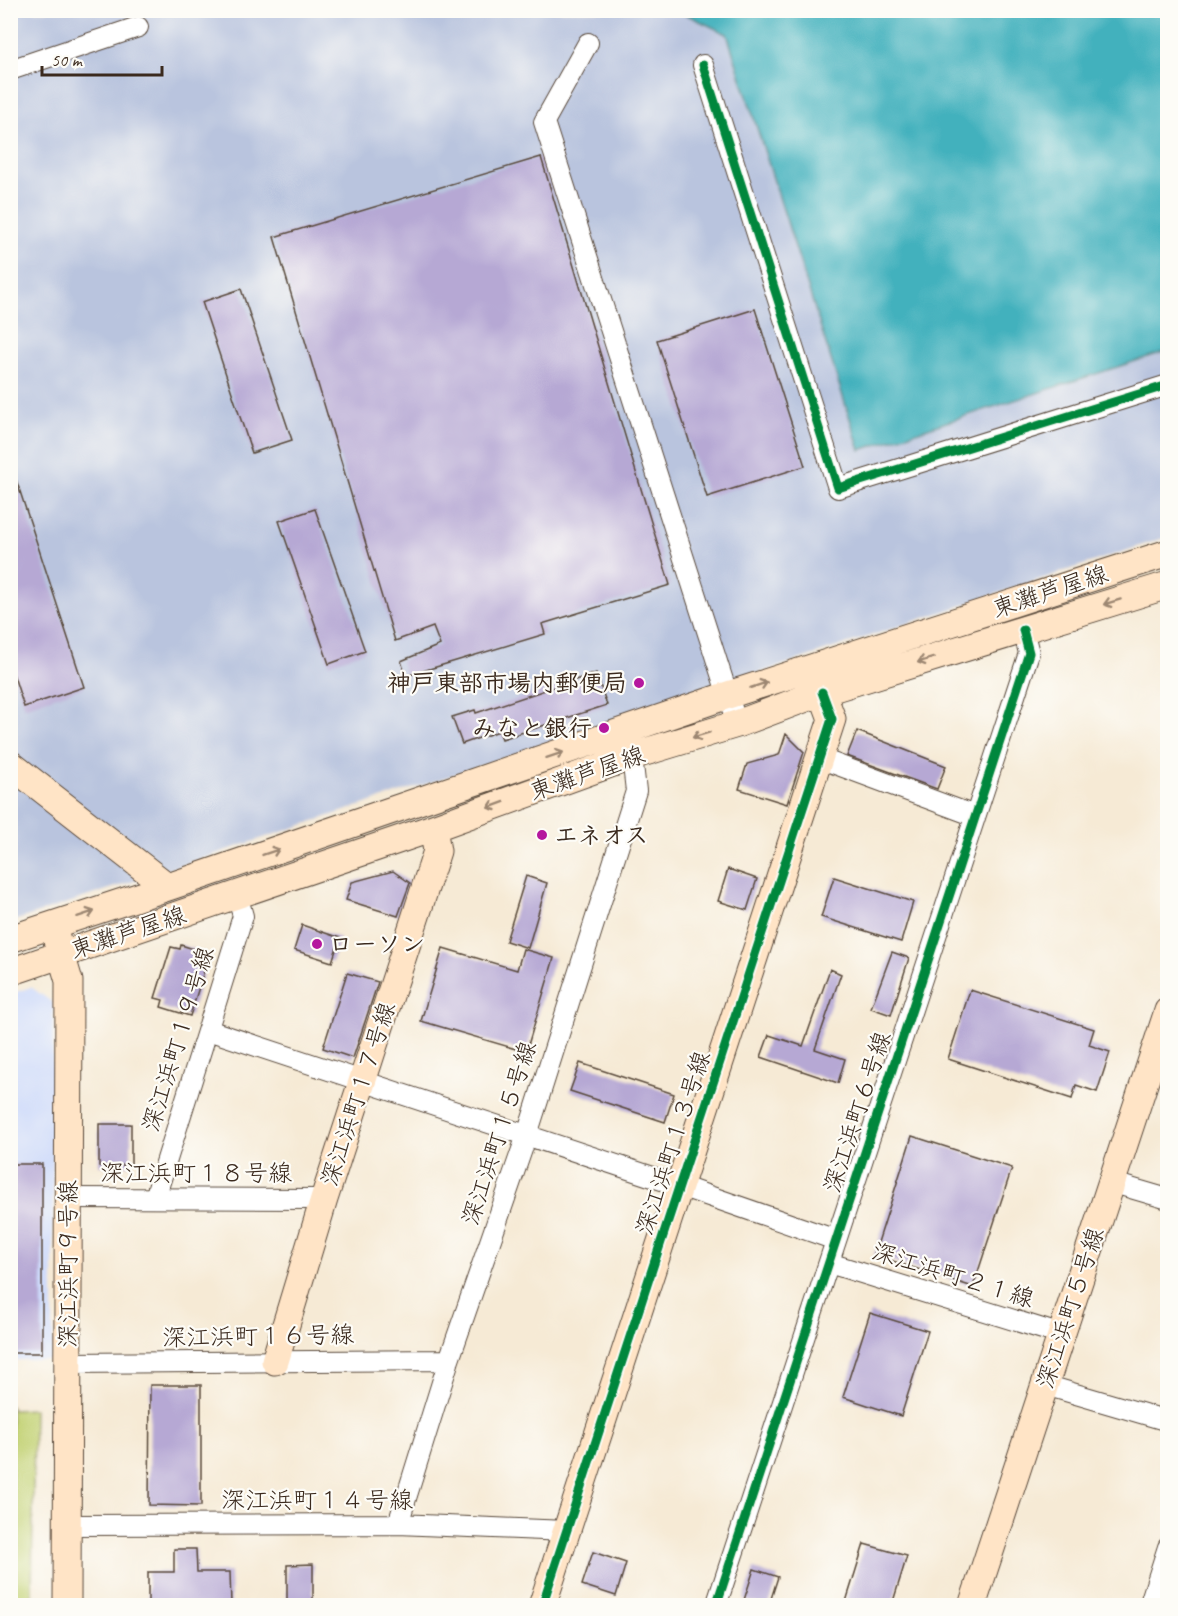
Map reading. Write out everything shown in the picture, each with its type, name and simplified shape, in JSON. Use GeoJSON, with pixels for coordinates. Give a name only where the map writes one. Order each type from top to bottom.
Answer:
{"type":"FeatureCollection","features":[{"type":"Feature","properties":{"kind":"street"},"geometry":{"type":"LineString","coordinates":[[10,70],[138,27]]}},
{"type":"Feature","properties":{"kind":"street"},"geometry":{"type":"LineString","coordinates":[[588,43],[544,122],[737,724]]}},
{"type":"Feature","properties":{"kind":"street"},"geometry":{"type":"LineString","coordinates":[[703,65],[838,488],[1167,385]]}},
{"type":"Feature","properties":{"kind":"street","name":"東灘芦屋線"},"geometry":{"type":"LineString","coordinates":[[10,939],[728,695],[1167,554]]}},
{"type":"Feature","properties":{"kind":"street","name":"東灘芦屋線"},"geometry":{"type":"LineString","coordinates":[[10,972],[434,828],[632,756],[737,724],[822,692],[1167,585]]}},
{"type":"Feature","properties":{"kind":"street","name":"深江浜町６号線"},"geometry":{"type":"LineString","coordinates":[[716,1605],[1029,653],[1023,630]]}},
{"type":"Feature","properties":{"kind":"street","name":"深江浜町１３号線"},"geometry":{"type":"LineString","coordinates":[[542,1605],[832,719],[822,692]]}},
{"type":"Feature","properties":{"kind":"street","name":"深江浜町１５号線"},"geometry":{"type":"LineString","coordinates":[[398,1524],[448,1360],[527,1135],[636,791],[632,756]]}},
{"type":"Feature","properties":{"kind":"street"},"geometry":{"type":"LineString","coordinates":[[819,758],[975,816]]}},
{"type":"Feature","properties":{"kind":"street"},"geometry":{"type":"LineString","coordinates":[[10,764],[168,887]]}},
{"type":"Feature","properties":{"kind":"street","name":"深江浜町１７号線"},"geometry":{"type":"LineString","coordinates":[[275,1361],[324,1199],[437,850],[434,828]]}},
{"type":"Feature","properties":{"kind":"street","name":"深江浜町１９号線"},"geometry":{"type":"LineString","coordinates":[[155,1198],[243,916],[237,895]]}},
{"type":"Feature","properties":{"kind":"street","name":"深江浜町９号線"},"geometry":{"type":"LineString","coordinates":[[52,926],[69,981],[67,1605]]}},
{"type":"Feature","properties":{"kind":"street","name":"深江浜町５号線"},"geometry":{"type":"LineString","coordinates":[[972,1605],[1167,1011]]}},
{"type":"Feature","properties":{"kind":"street"},"geometry":{"type":"LineString","coordinates":[[208,1030],[836,1239]]}},
{"type":"Feature","properties":{"kind":"street"},"geometry":{"type":"LineString","coordinates":[[1110,1182],[1167,1199]]}},
{"type":"Feature","properties":{"kind":"street","name":"深江浜町１８号線"},"geometry":{"type":"LineString","coordinates":[[69,1198],[324,1199]]}},
{"type":"Feature","properties":{"kind":"street","name":"深江浜町２１線"},"geometry":{"type":"LineString","coordinates":[[829,1263],[1062,1335]]}},
{"type":"Feature","properties":{"kind":"street","name":"深江浜町１６号線"},"geometry":{"type":"LineString","coordinates":[[68,1364],[448,1360]]}},
{"type":"Feature","properties":{"kind":"street"},"geometry":{"type":"LineString","coordinates":[[1045,1385],[1167,1421]]}},
{"type":"Feature","properties":{"kind":"street","name":"深江浜町１４号線"},"geometry":{"type":"LineString","coordinates":[[67,1525],[398,1524],[567,1531]]}},
{"type":"Feature","properties":{"kind":"street"},"geometry":{"type":"LineString","coordinates":[[1149,1605],[1167,1547]]}},
{"type":"Feature","properties":{"kind":"shaded area"},"geometry":{"type":"Polygon","coordinates":[[[10,11],[679,11],[727,34],[860,450],[1167,351],[1167,537],[11,922],[10,11]]]}},
{"type":"Feature","properties":{"kind":"shaded area"},"geometry":{"type":"Polygon","coordinates":[[[31,987],[53,1003],[53,1360],[11,1360],[10,994],[31,987]]]}},
{"type":"Feature","properties":{"kind":"green space"},"geometry":{"type":"Polygon","coordinates":[[[11,1407],[13,1410],[34,1409],[32,1605],[11,1605],[11,1407]]]}},
{"type":"Feature","properties":{"kind":"water"},"geometry":{"type":"Polygon","coordinates":[[[679,11],[1167,11],[1167,351],[860,450],[727,34],[679,11]]]}},
{"type":"Feature","properties":{"kind":"building"},"geometry":{"type":"Polygon","coordinates":[[[541,157],[670,585],[542,624],[545,634],[406,676],[401,661],[440,645],[433,627],[395,641],[274,237],[541,157]]]}},
{"type":"Feature","properties":{"kind":"building"},"geometry":{"type":"Polygon","coordinates":[[[241,289],[292,440],[252,453],[202,302],[241,289]]]}},
{"type":"Feature","properties":{"kind":"building"},"geometry":{"type":"Polygon","coordinates":[[[755,309],[805,466],[707,497],[657,340],[755,309]]]}},
{"type":"Feature","properties":{"kind":"building"},"geometry":{"type":"Polygon","coordinates":[[[13,470],[84,687],[24,707],[10,664],[10,471],[13,470]]]}},
{"type":"Feature","properties":{"kind":"building"},"geometry":{"type":"Polygon","coordinates":[[[315,509],[365,651],[329,664],[279,521],[315,509]]]}},
{"type":"Feature","properties":{"kind":"building"},"geometry":{"type":"Polygon","coordinates":[[[596,673],[607,705],[502,739],[499,731],[462,744],[452,717],[475,710],[476,713],[596,673]]]}},
{"type":"Feature","properties":{"kind":"building"},"geometry":{"type":"Polygon","coordinates":[[[857,731],[946,766],[937,789],[847,756],[857,731]]]}},
{"type":"Feature","properties":{"kind":"building"},"geometry":{"type":"Polygon","coordinates":[[[786,734],[804,752],[787,804],[739,789],[747,764],[779,755],[786,734]]]}},
{"type":"Feature","properties":{"kind":"building"},"geometry":{"type":"Polygon","coordinates":[[[728,869],[757,879],[747,910],[718,901],[728,869]]]}},
{"type":"Feature","properties":{"kind":"building"},"geometry":{"type":"Polygon","coordinates":[[[393,871],[410,883],[398,916],[346,900],[352,882],[393,871]]]}},
{"type":"Feature","properties":{"kind":"building"},"geometry":{"type":"Polygon","coordinates":[[[526,876],[547,883],[528,948],[506,941],[526,876]]]}},
{"type":"Feature","properties":{"kind":"building"},"geometry":{"type":"Polygon","coordinates":[[[834,877],[913,902],[901,942],[821,917],[834,877]]]}},
{"type":"Feature","properties":{"kind":"building","name":"ローソン"},"geometry":{"type":"Polygon","coordinates":[[[302,925],[340,938],[332,962],[294,950],[302,925]]]}},
{"type":"Feature","properties":{"kind":"building"},"geometry":{"type":"Polygon","coordinates":[[[181,945],[197,950],[195,954],[208,958],[190,1016],[161,1007],[163,1000],[155,998],[171,947],[180,949],[181,945]]]}},
{"type":"Feature","properties":{"kind":"building"},"geometry":{"type":"Polygon","coordinates":[[[443,948],[517,970],[523,949],[554,958],[526,1052],[421,1021],[443,948]]]}},
{"type":"Feature","properties":{"kind":"building"},"geometry":{"type":"Polygon","coordinates":[[[892,952],[909,958],[891,1015],[871,1008],[892,952]]]}},
{"type":"Feature","properties":{"kind":"building"},"geometry":{"type":"Polygon","coordinates":[[[830,969],[841,974],[815,1049],[845,1059],[838,1083],[761,1057],[769,1035],[803,1046],[830,969]]]}},
{"type":"Feature","properties":{"kind":"building"},"geometry":{"type":"Polygon","coordinates":[[[347,973],[378,982],[353,1058],[323,1048],[347,973]]]}},
{"type":"Feature","properties":{"kind":"building"},"geometry":{"type":"Polygon","coordinates":[[[970,990],[1094,1029],[1089,1045],[1110,1052],[1097,1092],[1076,1085],[1072,1099],[948,1059],[970,990]]]}},
{"type":"Feature","properties":{"kind":"building"},"geometry":{"type":"Polygon","coordinates":[[[580,1063],[674,1094],[665,1122],[570,1091],[580,1063]]]}},
{"type":"Feature","properties":{"kind":"building"},"geometry":{"type":"Polygon","coordinates":[[[99,1124],[131,1124],[131,1165],[99,1166],[99,1124]]]}},
{"type":"Feature","properties":{"kind":"building"},"geometry":{"type":"Polygon","coordinates":[[[912,1136],[1012,1168],[973,1287],[874,1255],[912,1136]]]}},
{"type":"Feature","properties":{"kind":"building"},"geometry":{"type":"Polygon","coordinates":[[[10,1164],[42,1164],[42,1353],[10,1353],[10,1164]]]}},
{"type":"Feature","properties":{"kind":"building"},"geometry":{"type":"Polygon","coordinates":[[[870,1313],[928,1331],[901,1416],[843,1397],[870,1313]]]}},
{"type":"Feature","properties":{"kind":"building"},"geometry":{"type":"Polygon","coordinates":[[[150,1385],[201,1385],[201,1506],[149,1505],[150,1385]]]}},
{"type":"Feature","properties":{"kind":"building"},"geometry":{"type":"Polygon","coordinates":[[[864,1544],[907,1556],[892,1605],[845,1605],[864,1544]]]}},
{"type":"Feature","properties":{"kind":"building"},"geometry":{"type":"Polygon","coordinates":[[[174,1549],[196,1549],[197,1572],[230,1572],[231,1605],[148,1605],[148,1572],[174,1572],[174,1549]]]}},
{"type":"Feature","properties":{"kind":"building"},"geometry":{"type":"Polygon","coordinates":[[[593,1552],[626,1563],[616,1596],[582,1585],[593,1552]]]}},
{"type":"Feature","properties":{"kind":"building"},"geometry":{"type":"Polygon","coordinates":[[[313,1564],[313,1605],[287,1605],[287,1565],[313,1564]]]}},
{"type":"Feature","properties":{"kind":"building"},"geometry":{"type":"Polygon","coordinates":[[[754,1569],[778,1577],[769,1605],[744,1600],[754,1569]]]}},
{"type":"Feature","properties":{"kind":"cycle path"},"geometry":{"type":"LineString","coordinates":[[703,65],[838,488],[1168,385]]}},
{"type":"Feature","properties":{"kind":"cycle path"},"geometry":{"type":"LineString","coordinates":[[716,1606],[1029,653],[1023,630]]}},
{"type":"Feature","properties":{"kind":"cycle path"},"geometry":{"type":"LineString","coordinates":[[542,1606],[832,719],[822,692]]}},
{"type":"Feature","properties":{"kind":"place","name":"神戸東部市場内郵便局"},"geometry":{"type":"Point","coordinates":[639,683]}},
{"type":"Feature","properties":{"kind":"place","name":"みなと銀行"},"geometry":{"type":"Point","coordinates":[604,728]}},
{"type":"Feature","properties":{"kind":"place","name":"エネオス"},"geometry":{"type":"Point","coordinates":[542,835]}},
{"type":"Feature","properties":{"kind":"place","name":"ローソン"},"geometry":{"type":"Point","coordinates":[317,944]}}]}
